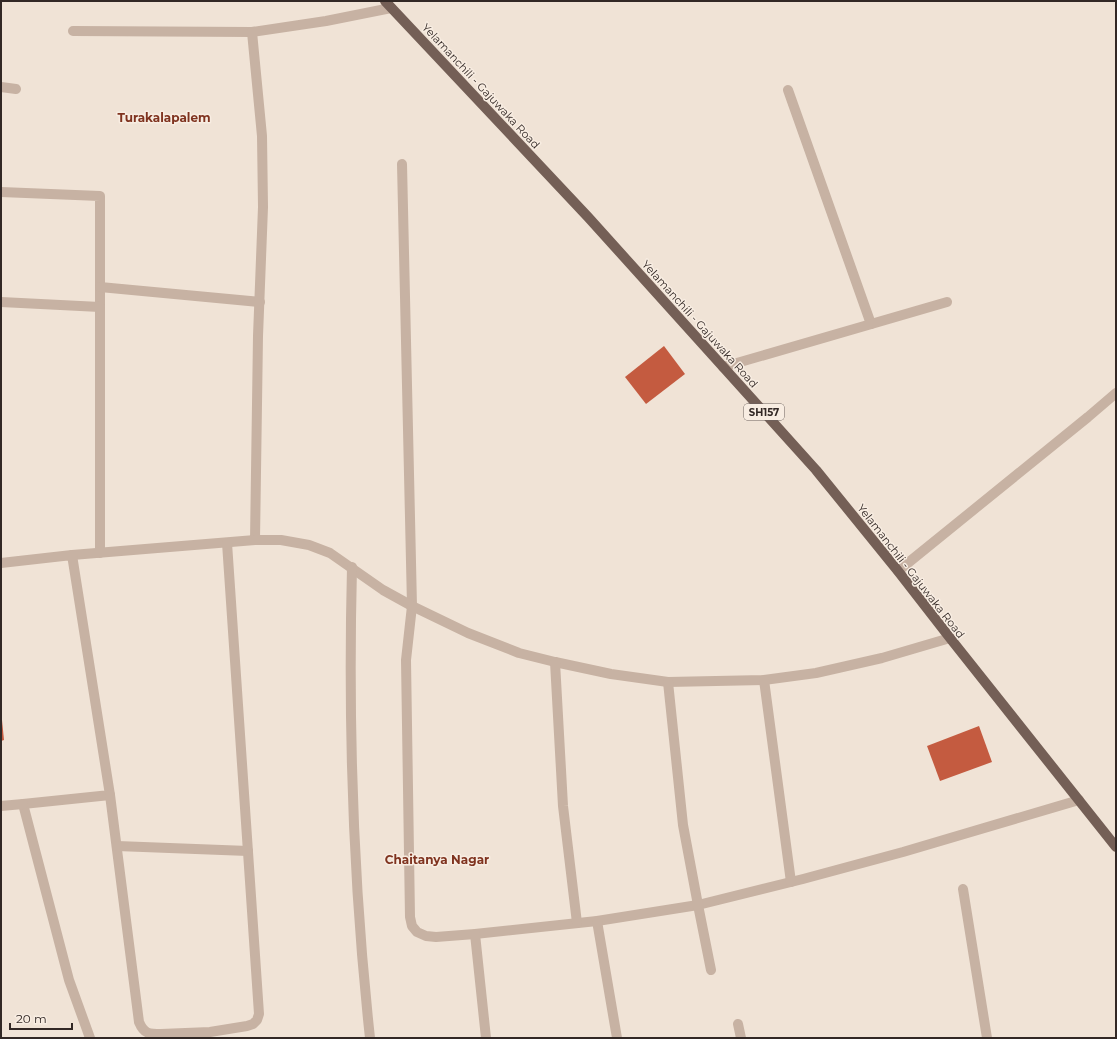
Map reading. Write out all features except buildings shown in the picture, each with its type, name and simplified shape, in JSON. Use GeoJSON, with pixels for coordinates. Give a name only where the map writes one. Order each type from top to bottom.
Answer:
{"type":"FeatureCollection","features":[{"type":"Feature","properties":{"kind":"main road","name":"Yelamanchili - Gajuwaka Road"},"geometry":{"type":"LineString","coordinates":[[388,5],[588,217],[816,470],[898,571],[1116,847]]}},
{"type":"Feature","properties":{"kind":"street"},"geometry":{"type":"LineString","coordinates":[[73,31],[252,32],[326,21],[388,5]]}},
{"type":"Feature","properties":{"kind":"street"},"geometry":{"type":"LineString","coordinates":[[252,32],[262,136],[263,207],[258,336],[255,540]]}},
{"type":"Feature","properties":{"kind":"street"},"geometry":{"type":"LineString","coordinates":[[1,87],[16,89]]}},
{"type":"Feature","properties":{"kind":"street"},"geometry":{"type":"LineString","coordinates":[[788,90],[871,324]]}},
{"type":"Feature","properties":{"kind":"street"},"geometry":{"type":"LineString","coordinates":[[402,164],[412,606],[406,660],[410,917],[412,926],[417,932],[426,936],[436,937],[475,934],[597,921],[698,905],[903,852],[1079,800]]}},
{"type":"Feature","properties":{"kind":"street"},"geometry":{"type":"LineString","coordinates":[[1,192],[100,196],[100,553]]}},
{"type":"Feature","properties":{"kind":"street"},"geometry":{"type":"LineString","coordinates":[[100,287],[260,302]]}},
{"type":"Feature","properties":{"kind":"street"},"geometry":{"type":"LineString","coordinates":[[1,302],[100,307]]}},
{"type":"Feature","properties":{"kind":"street"},"geometry":{"type":"LineString","coordinates":[[723,367],[947,302]]}},
{"type":"Feature","properties":{"kind":"street"},"geometry":{"type":"LineString","coordinates":[[898,571],[1116,393]]}},
{"type":"Feature","properties":{"kind":"street"},"geometry":{"type":"LineString","coordinates":[[1,563],[72,555],[255,540],[281,540],[309,545],[330,553],[383,590],[412,606],[468,633],[519,654],[611,674],[668,682],[764,680],[816,673],[882,658],[950,638]]}},
{"type":"Feature","properties":{"kind":"street"},"geometry":{"type":"LineString","coordinates":[[72,555],[110,795],[139,1022],[142,1029],[146,1032],[157,1034],[210,1032],[253,1024],[257,1020],[259,1014],[227,543]]}},
{"type":"Feature","properties":{"kind":"street"},"geometry":{"type":"LineString","coordinates":[[352,567],[350,624],[351,727],[355,834],[361,937],[370,1038]]}},
{"type":"Feature","properties":{"kind":"street"},"geometry":{"type":"LineString","coordinates":[[554,662],[563,806],[577,922]]}},
{"type":"Feature","properties":{"kind":"street"},"geometry":{"type":"LineString","coordinates":[[764,680],[791,882]]}},
{"type":"Feature","properties":{"kind":"street"},"geometry":{"type":"LineString","coordinates":[[668,682],[683,825],[712,970]]}},
{"type":"Feature","properties":{"kind":"street"},"geometry":{"type":"LineString","coordinates":[[1,806],[110,795]]}},
{"type":"Feature","properties":{"kind":"street"},"geometry":{"type":"LineString","coordinates":[[24,804],[69,980],[90,1038]]}},
{"type":"Feature","properties":{"kind":"street"},"geometry":{"type":"LineString","coordinates":[[117,846],[248,851]]}},
{"type":"Feature","properties":{"kind":"street"},"geometry":{"type":"LineString","coordinates":[[963,889],[986,1038]]}},
{"type":"Feature","properties":{"kind":"street"},"geometry":{"type":"LineString","coordinates":[[597,921],[617,1038]]}},
{"type":"Feature","properties":{"kind":"street"},"geometry":{"type":"LineString","coordinates":[[475,934],[486,1038]]}},
{"type":"Feature","properties":{"kind":"street"},"geometry":{"type":"LineString","coordinates":[[738,1024],[741,1038]]}},
{"type":"Feature","properties":{"kind":"district","name":"Turakalapalem"},"geometry":{"type":"Point","coordinates":[164,118]}},
{"type":"Feature","properties":{"kind":"district","name":"Chaitanya Nagar"},"geometry":{"type":"Point","coordinates":[437,860]}}]}
